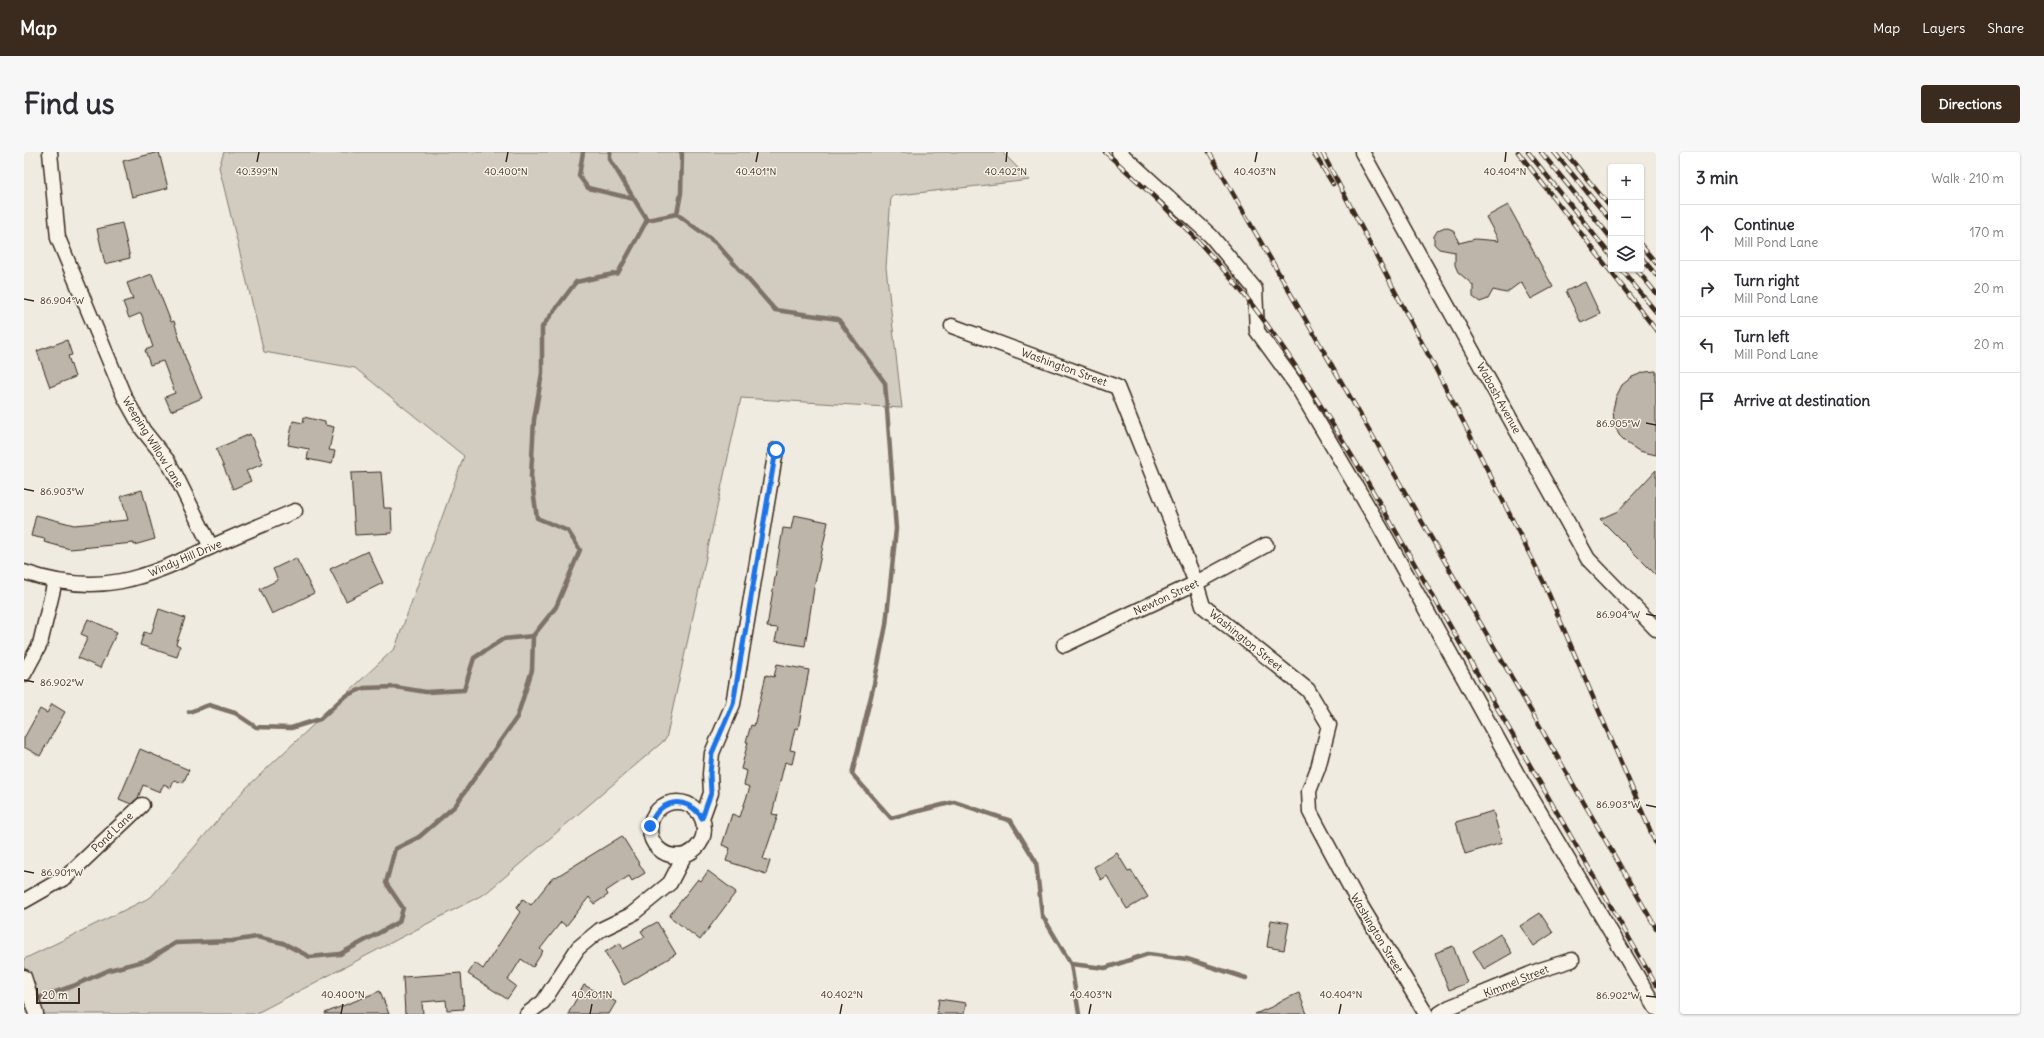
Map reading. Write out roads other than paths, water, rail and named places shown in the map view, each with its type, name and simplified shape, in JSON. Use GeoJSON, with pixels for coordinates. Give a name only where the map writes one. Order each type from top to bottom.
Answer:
{"type":"FeatureCollection","features":[{"type":"Feature","properties":{"kind":"street","name":"Weeping Willow Lane"},"geometry":{"type":"LineString","coordinates":[[50,152],[58,238],[124,396],[143,430],[167,460],[211,547]]}},
{"type":"Feature","properties":{"kind":"street"},"geometry":{"type":"LineString","coordinates":[[1119,152],[1211,236],[1255,289],[1257,331],[1297,386],[1380,527],[1516,772],[1656,1008]]}},
{"type":"Feature","properties":{"kind":"street","name":"Wabash Avenue"},"geometry":{"type":"LineString","coordinates":[[1362,152],[1588,559],[1656,629]]}},
{"type":"Feature","properties":{"kind":"street","name":"Washington Street"},"geometry":{"type":"LineString","coordinates":[[952,326],[1117,387],[1196,583],[1203,606],[1308,690],[1329,725],[1318,768],[1309,791],[1310,812],[1355,896],[1426,1014]]}},
{"type":"Feature","properties":{"kind":"street"},"geometry":{"type":"LineString","coordinates":[[702,818],[690,805],[673,802],[658,811],[653,818],[651,835],[659,850],[675,857],[684,856],[691,853],[702,841],[704,833],[702,818],[711,793],[710,774],[712,753],[733,704],[776,450]]}},
{"type":"Feature","properties":{"kind":"street","name":"Windy Hill Drive"},"geometry":{"type":"LineString","coordinates":[[24,572],[55,581],[77,584],[118,583],[178,564],[211,547],[295,511]]}},
{"type":"Feature","properties":{"kind":"street","name":"Newton Street"},"geometry":{"type":"LineString","coordinates":[[1064,645],[1196,583],[1266,545]]}},
{"type":"Feature","properties":{"kind":"street"},"geometry":{"type":"LineString","coordinates":[[24,674],[40,644],[55,581]]}},
{"type":"Feature","properties":{"kind":"street","name":"Pond Lane"},"geometry":{"type":"LineString","coordinates":[[24,901],[66,877],[142,805]]}},
{"type":"Feature","properties":{"kind":"street"},"geometry":{"type":"LineString","coordinates":[[527,1014],[543,1002],[578,948],[600,930],[631,915],[670,882],[684,856]]}},
{"type":"Feature","properties":{"kind":"street","name":"Kimmel Street"},"geometry":{"type":"LineString","coordinates":[[1439,1014],[1450,1007],[1540,970],[1572,960]]}},
{"type":"Feature","properties":{"kind":"street"},"geometry":{"type":"LineString","coordinates":[[26,981],[36,1014]]}},
{"type":"Feature","properties":{"kind":"waterway"},"geometry":{"type":"LineString","coordinates":[[583,152],[579,176],[588,188],[634,199],[647,220]]}},
{"type":"Feature","properties":{"kind":"waterway"},"geometry":{"type":"LineString","coordinates":[[610,152],[610,159],[634,199]]}},
{"type":"Feature","properties":{"kind":"waterway"},"geometry":{"type":"LineString","coordinates":[[24,1003],[73,986],[109,970],[148,960],[175,943],[232,941],[257,937],[283,943],[310,957],[340,954],[399,922],[403,908],[386,883],[395,849],[419,837],[455,806],[517,717],[532,670],[533,636],[556,607],[580,550],[568,531],[537,518],[531,476],[534,420],[542,373],[542,327],[576,282],[618,273],[647,220],[677,214],[681,193],[681,152]]}},
{"type":"Feature","properties":{"kind":"waterway"},"geometry":{"type":"LineString","coordinates":[[677,214],[716,243],[775,310],[838,319],[885,383],[896,529],[886,625],[874,684],[852,774],[891,818],[954,802],[1011,821],[1036,862],[1042,915],[1071,964],[1105,968],[1148,954],[1187,959],[1246,978]]}},
{"type":"Feature","properties":{"kind":"waterway"},"geometry":{"type":"LineString","coordinates":[[189,712],[209,705],[235,713],[256,727],[291,728],[320,719],[345,696],[364,688],[395,687],[426,692],[464,690],[474,658],[503,639],[533,636]]}},
{"type":"Feature","properties":{"kind":"waterway"},"geometry":{"type":"LineString","coordinates":[[1071,964],[1079,1014]]}},
{"type":"Feature","properties":{"kind":"railway"},"geometry":{"type":"LineString","coordinates":[[1105,152],[1141,184],[1208,252],[1239,288],[1289,356],[1363,474],[1656,985]]}},
{"type":"Feature","properties":{"kind":"railway"},"geometry":{"type":"LineString","coordinates":[[1209,152],[1656,928]]}},
{"type":"Feature","properties":{"kind":"railway"},"geometry":{"type":"LineString","coordinates":[[1313,152],[1333,184]]}},
{"type":"Feature","properties":{"kind":"railway"},"geometry":{"type":"LineString","coordinates":[[1322,152],[1464,423],[1544,583],[1656,844]]}},
{"type":"Feature","properties":{"kind":"railway"},"geometry":{"type":"LineString","coordinates":[[1518,152],[1656,330]]}},
{"type":"Feature","properties":{"kind":"railway"},"geometry":{"type":"LineString","coordinates":[[1528,152],[1608,252]]}},
{"type":"Feature","properties":{"kind":"railway"},"geometry":{"type":"LineString","coordinates":[[1541,152],[1609,236]]}},
{"type":"Feature","properties":{"kind":"railway"},"geometry":{"type":"LineString","coordinates":[[1554,152],[1608,217]]}},
{"type":"Feature","properties":{"kind":"railway"},"geometry":{"type":"LineString","coordinates":[[1565,152],[1608,204]]}},
{"type":"Feature","properties":{"kind":"railway"},"geometry":{"type":"LineString","coordinates":[[1644,249],[1656,263]]}},
{"type":"Feature","properties":{"kind":"railway"},"geometry":{"type":"LineString","coordinates":[[1644,261],[1656,275]]}},
{"type":"Feature","properties":{"kind":"railway"},"geometry":{"type":"LineString","coordinates":[[1623,272],[1656,312]]}},
{"type":"Feature","properties":{"kind":"railway"},"geometry":{"type":"LineString","coordinates":[[1638,272],[1656,293]]}}]}
